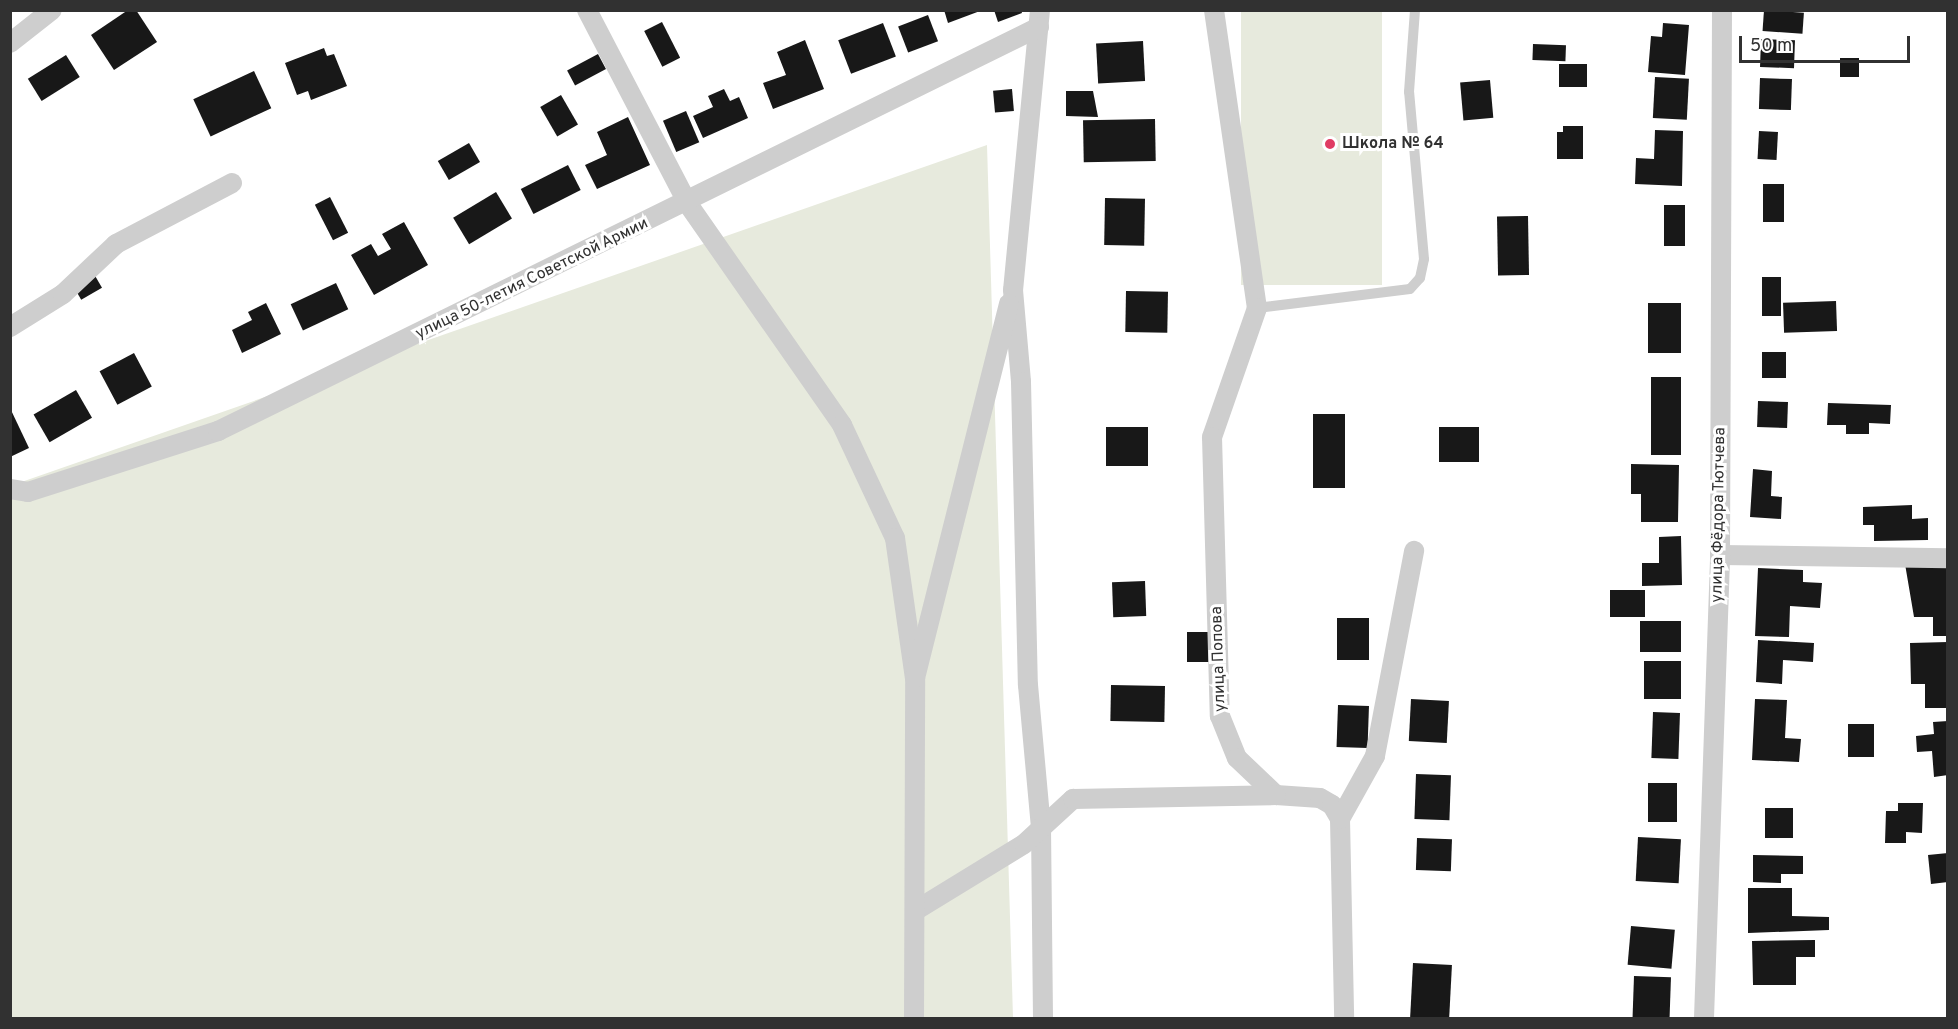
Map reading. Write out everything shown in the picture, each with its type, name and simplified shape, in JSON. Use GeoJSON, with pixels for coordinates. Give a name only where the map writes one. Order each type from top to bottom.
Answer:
{"type":"FeatureCollection","features":[{"type":"Feature","properties":{"kind":"street"},"geometry":{"type":"LineString","coordinates":[[10,43],[52,10]]}},
{"type":"Feature","properties":{"kind":"street"},"geometry":{"type":"LineString","coordinates":[[588,10],[688,204],[842,425],[895,538],[915,678],[918,909],[914,1018]]}},
{"type":"Feature","properties":{"kind":"street"},"geometry":{"type":"LineString","coordinates":[[1214,10],[1257,308]]}},
{"type":"Feature","properties":{"kind":"street","name":"улица Фёдора Тютчева"},"geometry":{"type":"LineString","coordinates":[[1704,1018],[1720,555],[1722,10]]}},
{"type":"Feature","properties":{"kind":"street","name":"улица 50-летия Советской Армии"},"geometry":{"type":"LineString","coordinates":[[10,489],[28,492],[218,431],[688,204],[1040,19]]}},
{"type":"Feature","properties":{"kind":"street","name":"улица 50-летия Советской Армии"},"geometry":{"type":"LineString","coordinates":[[1013,290],[1040,19]]}},
{"type":"Feature","properties":{"kind":"street"},"geometry":{"type":"LineString","coordinates":[[10,327],[63,294],[116,244],[232,183]]}},
{"type":"Feature","properties":{"kind":"street"},"geometry":{"type":"LineString","coordinates":[[915,678],[1013,290]]}},
{"type":"Feature","properties":{"kind":"street"},"geometry":{"type":"LineString","coordinates":[[1013,290],[1028,685],[1041,827],[1043,1018]]}},
{"type":"Feature","properties":{"kind":"street","name":"улица Попова"},"geometry":{"type":"LineString","coordinates":[[1257,308],[1212,437],[1220,705],[1225,738],[1238,758],[1276,795]]}},
{"type":"Feature","properties":{"kind":"street"},"geometry":{"type":"LineString","coordinates":[[1340,819],[1375,756],[1414,551]]}},
{"type":"Feature","properties":{"kind":"street"},"geometry":{"type":"LineString","coordinates":[[1720,555],[1947,558]]}},
{"type":"Feature","properties":{"kind":"street"},"geometry":{"type":"LineString","coordinates":[[918,909],[1024,844],[1058,809],[1087,796],[1276,795],[1320,798],[1332,805],[1340,819],[1344,1018]]}},
{"type":"Feature","properties":{"kind":"lane"},"geometry":{"type":"LineString","coordinates":[[1257,308],[1410,289],[1420,278],[1424,260],[1409,92],[1415,10]]}},
{"type":"Feature","properties":{"kind":"shaded area","name":"Школа № 64"},"geometry":{"type":"Polygon","coordinates":[[[1241,11],[1382,11],[1382,285],[1241,285],[1241,11]]]}},
{"type":"Feature","properties":{"kind":"shaded area"},"geometry":{"type":"Polygon","coordinates":[[[987,145],[1013,1018],[11,1018],[10,486],[987,145]]]}},
{"type":"Feature","properties":{"kind":"building"},"geometry":{"type":"Polygon","coordinates":[[[128,10],[136,10],[157,42],[114,70],[91,35],[128,10]]]}},
{"type":"Feature","properties":{"kind":"building"},"geometry":{"type":"Polygon","coordinates":[[[944,10],[979,10],[980,11],[948,23],[944,10]]]}},
{"type":"Feature","properties":{"kind":"building"},"geometry":{"type":"Polygon","coordinates":[[[994,10],[1021,10],[1022,13],[998,22],[994,10]]]}},
{"type":"Feature","properties":{"kind":"building"},"geometry":{"type":"Polygon","coordinates":[[[1764,10],[1804,13],[1802,34],[1763,31],[1764,10]]]}},
{"type":"Feature","properties":{"kind":"building"},"geometry":{"type":"Polygon","coordinates":[[[928,15],[938,41],[908,53],[898,26],[928,15]]]}},
{"type":"Feature","properties":{"kind":"building"},"geometry":{"type":"Polygon","coordinates":[[[662,22],[680,58],[662,67],[644,31],[662,22]]]}},
{"type":"Feature","properties":{"kind":"building"},"geometry":{"type":"Polygon","coordinates":[[[883,23],[896,57],[851,74],[838,40],[883,23]]]}},
{"type":"Feature","properties":{"kind":"building"},"geometry":{"type":"Polygon","coordinates":[[[1663,23],[1689,25],[1685,75],[1648,72],[1651,36],[1662,37],[1663,23]]]}},
{"type":"Feature","properties":{"kind":"building"},"geometry":{"type":"Polygon","coordinates":[[[1761,39],[1795,40],[1794,68],[1760,67],[1761,39]]]}},
{"type":"Feature","properties":{"kind":"building"},"geometry":{"type":"Polygon","coordinates":[[[805,40],[824,89],[773,109],[763,83],[786,75],[777,52],[805,40]]]}},
{"type":"Feature","properties":{"kind":"building"},"geometry":{"type":"Polygon","coordinates":[[[1143,41],[1145,81],[1098,83],[1096,43],[1143,41]]]}},
{"type":"Feature","properties":{"kind":"building"},"geometry":{"type":"Polygon","coordinates":[[[1533,44],[1566,45],[1565,61],[1532,60],[1533,44]]]}},
{"type":"Feature","properties":{"kind":"building"},"geometry":{"type":"Polygon","coordinates":[[[324,48],[327,56],[334,54],[347,86],[311,100],[308,91],[297,95],[285,63],[324,48]]]}},
{"type":"Feature","properties":{"kind":"building"},"geometry":{"type":"Polygon","coordinates":[[[598,54],[606,69],[575,85],[567,70],[598,54]]]}},
{"type":"Feature","properties":{"kind":"building"},"geometry":{"type":"Polygon","coordinates":[[[66,55],[80,77],[42,101],[28,79],[66,55]]]}},
{"type":"Feature","properties":{"kind":"building"},"geometry":{"type":"Polygon","coordinates":[[[1840,58],[1859,58],[1859,77],[1840,77],[1840,58]]]}},
{"type":"Feature","properties":{"kind":"building"},"geometry":{"type":"Polygon","coordinates":[[[1559,64],[1587,64],[1587,87],[1559,87],[1559,64]]]}},
{"type":"Feature","properties":{"kind":"building"},"geometry":{"type":"Polygon","coordinates":[[[254,71],[271,108],[211,136],[193,99],[254,71]]]}},
{"type":"Feature","properties":{"kind":"building"},"geometry":{"type":"Polygon","coordinates":[[[1655,77],[1689,79],[1687,120],[1653,118],[1655,77]]]}},
{"type":"Feature","properties":{"kind":"building"},"geometry":{"type":"Polygon","coordinates":[[[1760,78],[1792,79],[1791,110],[1759,109],[1760,78]]]}},
{"type":"Feature","properties":{"kind":"building"},"geometry":{"type":"Polygon","coordinates":[[[1490,80],[1493,118],[1463,120],[1460,83],[1490,80]]]}},
{"type":"Feature","properties":{"kind":"building"},"geometry":{"type":"Polygon","coordinates":[[[724,89],[730,101],[739,97],[748,118],[703,138],[693,116],[713,107],[708,96],[724,89]]]}},
{"type":"Feature","properties":{"kind":"building"},"geometry":{"type":"Polygon","coordinates":[[[1012,89],[1014,111],[995,113],[993,91],[1012,89]]]}},
{"type":"Feature","properties":{"kind":"building"},"geometry":{"type":"Polygon","coordinates":[[[1066,91],[1093,91],[1098,117],[1066,116],[1066,91]]]}},
{"type":"Feature","properties":{"kind":"building"},"geometry":{"type":"Polygon","coordinates":[[[561,95],[578,124],[557,136],[540,107],[561,95]]]}},
{"type":"Feature","properties":{"kind":"building"},"geometry":{"type":"Polygon","coordinates":[[[686,111],[699,142],[676,152],[663,121],[686,111]]]}},
{"type":"Feature","properties":{"kind":"building"},"geometry":{"type":"Polygon","coordinates":[[[628,117],[650,165],[597,189],[585,165],[607,155],[597,132],[628,117]]]}},
{"type":"Feature","properties":{"kind":"building"},"geometry":{"type":"Polygon","coordinates":[[[1155,119],[1156,161],[1084,162],[1083,120],[1155,119]]]}},
{"type":"Feature","properties":{"kind":"building"},"geometry":{"type":"Polygon","coordinates":[[[1563,126],[1583,126],[1583,159],[1557,159],[1557,132],[1563,132],[1563,126]]]}},
{"type":"Feature","properties":{"kind":"building"},"geometry":{"type":"Polygon","coordinates":[[[1655,130],[1683,131],[1682,186],[1635,184],[1636,158],[1654,159],[1655,130]]]}},
{"type":"Feature","properties":{"kind":"building"},"geometry":{"type":"Polygon","coordinates":[[[1759,131],[1778,132],[1777,160],[1758,159],[1759,131]]]}},
{"type":"Feature","properties":{"kind":"building"},"geometry":{"type":"Polygon","coordinates":[[[469,143],[480,162],[449,180],[438,161],[469,143]]]}},
{"type":"Feature","properties":{"kind":"building"},"geometry":{"type":"Polygon","coordinates":[[[568,165],[581,190],[533,214],[521,189],[568,165]]]}},
{"type":"Feature","properties":{"kind":"building"},"geometry":{"type":"Polygon","coordinates":[[[1763,184],[1784,184],[1784,222],[1763,222],[1763,184]]]}},
{"type":"Feature","properties":{"kind":"building"},"geometry":{"type":"Polygon","coordinates":[[[496,192],[512,219],[469,244],[453,218],[496,192]]]}},
{"type":"Feature","properties":{"kind":"building"},"geometry":{"type":"Polygon","coordinates":[[[330,197],[348,233],[333,240],[315,205],[330,197]]]}},
{"type":"Feature","properties":{"kind":"building"},"geometry":{"type":"Polygon","coordinates":[[[1105,198],[1145,199],[1144,246],[1104,245],[1105,198]]]}},
{"type":"Feature","properties":{"kind":"building"},"geometry":{"type":"Polygon","coordinates":[[[1664,205],[1685,205],[1685,246],[1664,246],[1664,205]]]}},
{"type":"Feature","properties":{"kind":"building"},"geometry":{"type":"Polygon","coordinates":[[[1528,216],[1529,275],[1498,276],[1497,217],[1528,216]]]}},
{"type":"Feature","properties":{"kind":"building"},"geometry":{"type":"Polygon","coordinates":[[[404,222],[428,265],[374,295],[351,255],[371,244],[378,256],[391,249],[382,234],[404,222]]]}},
{"type":"Feature","properties":{"kind":"building"},"geometry":{"type":"Polygon","coordinates":[[[94,274],[102,288],[81,300],[73,286],[94,274]]]}},
{"type":"Feature","properties":{"kind":"building"},"geometry":{"type":"Polygon","coordinates":[[[1762,277],[1781,277],[1781,316],[1762,316],[1762,277]]]}},
{"type":"Feature","properties":{"kind":"building"},"geometry":{"type":"Polygon","coordinates":[[[336,283],[348,309],[303,330],[291,304],[336,283]]]}},
{"type":"Feature","properties":{"kind":"building"},"geometry":{"type":"Polygon","coordinates":[[[1126,291],[1168,292],[1167,333],[1125,332],[1126,291]]]}},
{"type":"Feature","properties":{"kind":"building"},"geometry":{"type":"Polygon","coordinates":[[[1836,301],[1837,331],[1784,333],[1783,303],[1836,301]]]}},
{"type":"Feature","properties":{"kind":"building"},"geometry":{"type":"Polygon","coordinates":[[[266,303],[281,334],[242,353],[232,330],[252,320],[248,312],[266,303]]]}},
{"type":"Feature","properties":{"kind":"building"},"geometry":{"type":"Polygon","coordinates":[[[1648,303],[1681,303],[1681,353],[1648,353],[1648,303]]]}},
{"type":"Feature","properties":{"kind":"building"},"geometry":{"type":"Polygon","coordinates":[[[1762,352],[1786,352],[1786,378],[1762,378],[1762,352]]]}},
{"type":"Feature","properties":{"kind":"building"},"geometry":{"type":"Polygon","coordinates":[[[134,353],[152,387],[117,405],[100,371],[134,353]]]}},
{"type":"Feature","properties":{"kind":"building"},"geometry":{"type":"Polygon","coordinates":[[[1651,377],[1681,377],[1681,455],[1651,455],[1651,377]]]}},
{"type":"Feature","properties":{"kind":"building"},"geometry":{"type":"Polygon","coordinates":[[[76,390],[92,418],[50,442],[34,414],[76,390]]]}},
{"type":"Feature","properties":{"kind":"building"},"geometry":{"type":"Polygon","coordinates":[[[1758,401],[1788,402],[1787,428],[1757,427],[1758,401]]]}},
{"type":"Feature","properties":{"kind":"building"},"geometry":{"type":"Polygon","coordinates":[[[1828,403],[1891,405],[1890,424],[1869,423],[1869,434],[1846,434],[1846,425],[1827,425],[1828,403]]]}},
{"type":"Feature","properties":{"kind":"building"},"geometry":{"type":"Polygon","coordinates":[[[10,408],[29,448],[10,457],[10,408]]]}},
{"type":"Feature","properties":{"kind":"building"},"geometry":{"type":"Polygon","coordinates":[[[1313,414],[1345,414],[1345,488],[1313,488],[1313,414]]]}},
{"type":"Feature","properties":{"kind":"building"},"geometry":{"type":"Polygon","coordinates":[[[1106,427],[1148,427],[1148,466],[1106,466],[1106,427]]]}},
{"type":"Feature","properties":{"kind":"building"},"geometry":{"type":"Polygon","coordinates":[[[1439,427],[1479,427],[1479,462],[1439,462],[1439,427]]]}},
{"type":"Feature","properties":{"kind":"building"},"geometry":{"type":"Polygon","coordinates":[[[1631,464],[1679,465],[1678,522],[1641,522],[1641,494],[1631,494],[1631,464]]]}},
{"type":"Feature","properties":{"kind":"building"},"geometry":{"type":"Polygon","coordinates":[[[1753,469],[1772,471],[1771,496],[1782,497],[1781,519],[1750,517],[1753,469]]]}},
{"type":"Feature","properties":{"kind":"building"},"geometry":{"type":"Polygon","coordinates":[[[1912,505],[1912,519],[1928,518],[1928,540],[1874,541],[1874,525],[1863,525],[1863,507],[1912,505]]]}},
{"type":"Feature","properties":{"kind":"building"},"geometry":{"type":"Polygon","coordinates":[[[1681,536],[1682,585],[1642,586],[1642,563],[1659,563],[1659,537],[1681,536]]]}},
{"type":"Feature","properties":{"kind":"building"},"geometry":{"type":"Polygon","coordinates":[[[1948,563],[1948,636],[1933,636],[1933,617],[1914,617],[1905,564],[1948,563]]]}},
{"type":"Feature","properties":{"kind":"building"},"geometry":{"type":"Polygon","coordinates":[[[1758,568],[1803,570],[1803,582],[1822,583],[1820,608],[1790,606],[1789,637],[1755,636],[1758,568]]]}},
{"type":"Feature","properties":{"kind":"building"},"geometry":{"type":"Polygon","coordinates":[[[1145,581],[1146,616],[1113,617],[1112,582],[1145,581]]]}},
{"type":"Feature","properties":{"kind":"building"},"geometry":{"type":"Polygon","coordinates":[[[1610,590],[1645,590],[1645,617],[1610,617],[1610,590]]]}},
{"type":"Feature","properties":{"kind":"building"},"geometry":{"type":"Polygon","coordinates":[[[1337,618],[1369,618],[1369,660],[1337,660],[1337,618]]]}},
{"type":"Feature","properties":{"kind":"building"},"geometry":{"type":"Polygon","coordinates":[[[1640,621],[1681,621],[1681,652],[1640,652],[1640,621]]]}},
{"type":"Feature","properties":{"kind":"building"},"geometry":{"type":"Polygon","coordinates":[[[1187,632],[1209,632],[1209,662],[1187,662],[1187,632]]]}},
{"type":"Feature","properties":{"kind":"building"},"geometry":{"type":"Polygon","coordinates":[[[1758,640],[1814,643],[1813,662],[1783,660],[1782,684],[1756,682],[1758,640]]]}},
{"type":"Feature","properties":{"kind":"building"},"geometry":{"type":"Polygon","coordinates":[[[1948,642],[1948,708],[1925,708],[1925,684],[1911,684],[1910,643],[1948,642]]]}},
{"type":"Feature","properties":{"kind":"building"},"geometry":{"type":"Polygon","coordinates":[[[1644,661],[1681,661],[1681,699],[1644,699],[1644,661]]]}},
{"type":"Feature","properties":{"kind":"building"},"geometry":{"type":"Polygon","coordinates":[[[1111,685],[1165,686],[1164,722],[1110,721],[1111,685]]]}},
{"type":"Feature","properties":{"kind":"building"},"geometry":{"type":"Polygon","coordinates":[[[1411,699],[1449,701],[1447,743],[1409,741],[1411,699]]]}},
{"type":"Feature","properties":{"kind":"building"},"geometry":{"type":"Polygon","coordinates":[[[1755,699],[1787,700],[1785,738],[1801,739],[1799,762],[1752,760],[1755,699]]]}},
{"type":"Feature","properties":{"kind":"building"},"geometry":{"type":"Polygon","coordinates":[[[1338,705],[1369,706],[1368,748],[1337,747],[1338,705]]]}},
{"type":"Feature","properties":{"kind":"building"},"geometry":{"type":"Polygon","coordinates":[[[1653,712],[1680,713],[1678,759],[1651,758],[1653,712]]]}},
{"type":"Feature","properties":{"kind":"building"},"geometry":{"type":"Polygon","coordinates":[[[1948,721],[1948,775],[1934,777],[1932,751],[1917,752],[1916,736],[1934,734],[1933,722],[1948,721]]]}},
{"type":"Feature","properties":{"kind":"building"},"geometry":{"type":"Polygon","coordinates":[[[1848,724],[1874,724],[1874,757],[1848,757],[1848,724]]]}},
{"type":"Feature","properties":{"kind":"building"},"geometry":{"type":"Polygon","coordinates":[[[1416,774],[1451,775],[1449,820],[1414,819],[1416,774]]]}},
{"type":"Feature","properties":{"kind":"building"},"geometry":{"type":"Polygon","coordinates":[[[1648,783],[1677,783],[1677,822],[1648,822],[1648,783]]]}},
{"type":"Feature","properties":{"kind":"building"},"geometry":{"type":"Polygon","coordinates":[[[1898,803],[1923,803],[1922,833],[1906,832],[1906,843],[1885,843],[1886,811],[1898,811],[1898,803]]]}},
{"type":"Feature","properties":{"kind":"building"},"geometry":{"type":"Polygon","coordinates":[[[1765,808],[1793,808],[1793,838],[1765,838],[1765,808]]]}},
{"type":"Feature","properties":{"kind":"building"},"geometry":{"type":"Polygon","coordinates":[[[1638,837],[1681,839],[1679,883],[1636,881],[1638,837]]]}},
{"type":"Feature","properties":{"kind":"building"},"geometry":{"type":"Polygon","coordinates":[[[1417,838],[1452,839],[1451,871],[1416,870],[1417,838]]]}},
{"type":"Feature","properties":{"kind":"building"},"geometry":{"type":"Polygon","coordinates":[[[1948,853],[1948,882],[1931,884],[1928,855],[1948,853]]]}},
{"type":"Feature","properties":{"kind":"building"},"geometry":{"type":"Polygon","coordinates":[[[1753,855],[1803,856],[1803,874],[1781,874],[1781,883],[1753,882],[1753,855]]]}},
{"type":"Feature","properties":{"kind":"building"},"geometry":{"type":"Polygon","coordinates":[[[1748,888],[1792,888],[1792,916],[1829,917],[1829,930],[1748,933],[1748,888]]]}},
{"type":"Feature","properties":{"kind":"building"},"geometry":{"type":"Polygon","coordinates":[[[1631,926],[1675,930],[1671,969],[1628,965],[1631,926]]]}},
{"type":"Feature","properties":{"kind":"building"},"geometry":{"type":"Polygon","coordinates":[[[1815,940],[1815,957],[1796,957],[1796,985],[1753,985],[1752,941],[1815,940]]]}},
{"type":"Feature","properties":{"kind":"building"},"geometry":{"type":"Polygon","coordinates":[[[1413,963],[1452,965],[1449,1018],[1410,1018],[1413,963]]]}},
{"type":"Feature","properties":{"kind":"building"},"geometry":{"type":"Polygon","coordinates":[[[1634,976],[1671,977],[1670,1018],[1633,1017],[1634,976]]]}},
{"type":"Feature","properties":{"kind":"place","name":"Школа № 64"},"geometry":{"type":"Point","coordinates":[1330,144]}}]}
